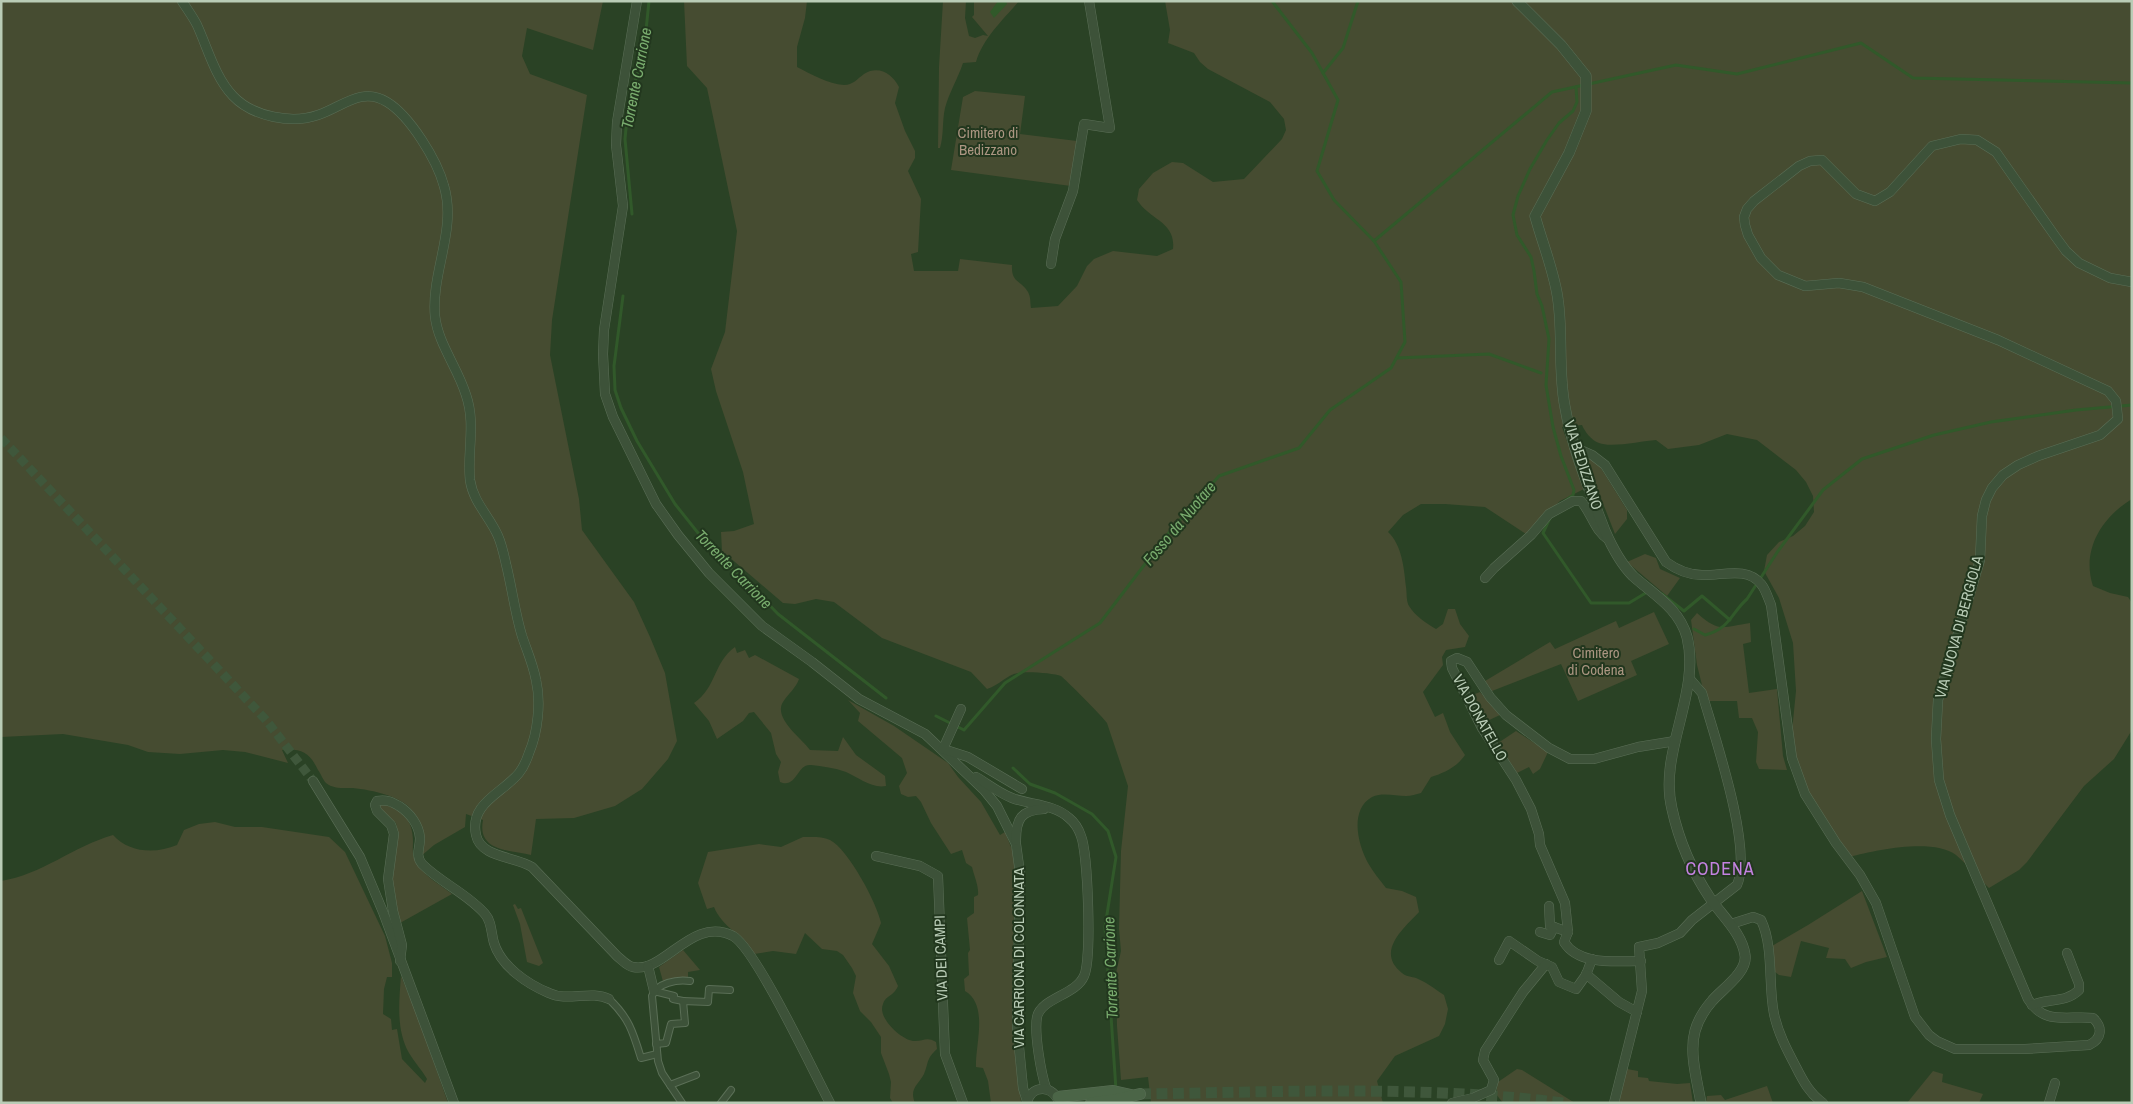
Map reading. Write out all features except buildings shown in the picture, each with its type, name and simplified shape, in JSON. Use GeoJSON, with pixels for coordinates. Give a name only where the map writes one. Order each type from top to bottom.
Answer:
{"type":"FeatureCollection","features":[{"type":"Feature","properties":{"kind":"main road"},"geometry":{"type":"LineString","coordinates":[[1059,1100],[1113,1091],[1135,1094],[1114,1100],[1091,1103]]}},
{"type":"Feature","properties":{"kind":"street"},"geometry":{"type":"LineString","coordinates":[[182,1],[196,23],[223,82],[233,97],[246,107],[268,115],[301,119],[319,115],[362,95],[374,96],[388,102],[416,132],[444,184],[448,204],[448,218],[436,296],[435,317],[441,338],[466,393],[471,414],[470,481],[474,492],[498,535],[522,637],[537,682],[537,720],[530,752],[519,773],[486,801],[477,813],[476,837],[485,850],[492,854],[521,860],[532,867],[617,956],[632,967],[646,966],[686,941],[707,933],[719,932],[732,936],[740,942],[752,956],[830,1103]]}},
{"type":"Feature","properties":{"kind":"street","name":"VIA CARRIONA DI COLONNATA"},"geometry":{"type":"LineString","coordinates":[[637,1],[616,122],[616,145],[622,206],[602,354],[605,394],[613,418],[656,504],[709,573],[762,626],[859,699],[925,734],[944,749],[997,806],[1016,844]]}},
{"type":"Feature","properties":{"kind":"street"},"geometry":{"type":"LineString","coordinates":[[1052,264],[1055,239],[1073,190],[1084,124],[1110,128],[1089,1]]}},
{"type":"Feature","properties":{"kind":"street","name":"VIA BEDIZZANO"},"geometry":{"type":"LineString","coordinates":[[1517,1],[1561,45],[1586,76],[1586,111],[1568,153],[1535,216],[1558,298],[1564,405],[1574,447],[1609,540],[1631,574],[1669,606],[1681,620],[1689,650],[1689,678],[1675,741],[1670,786],[1671,805],[1684,848],[1693,868],[1712,901],[1731,924],[1745,954],[1745,960],[1732,981],[1712,1000],[1695,1032],[1694,1056],[1701,1103]]}},
{"type":"Feature","properties":{"kind":"street","name":"VIA NUOVA DI BERGIOLA"},"geometry":{"type":"LineString","coordinates":[[2032,1005],[1950,815],[1939,780],[1936,739],[1938,700],[1980,560],[1982,516],[1986,500],[1992,488],[2003,475],[2038,456],[2100,435],[2118,418],[2116,401],[2108,391],[1998,340],[1862,287],[1839,283],[1805,286],[1778,275],[1761,258],[1748,235],[1744,217],[1746,209],[1754,201],[1799,166],[1810,161],[1822,160],[1856,194],[1875,200],[1890,192],[1932,146],[1961,139],[1977,140],[1996,152],[2054,236],[2079,263],[2110,278],[2132,282]]}},
{"type":"Feature","properties":{"kind":"street"},"geometry":{"type":"LineString","coordinates":[[1574,447],[1592,455],[1605,465],[1666,562],[1677,570],[1701,575],[1748,574],[1758,580],[1765,590],[1771,605],[1792,758],[1805,794],[1860,875],[1876,903],[1915,1017],[1922,1028],[1937,1041],[1955,1049],[2084,1046],[2094,1043],[2100,1035],[2099,1026],[2093,1018],[2049,1017],[2036,1011],[2032,1005],[2044,1000],[2072,997],[2079,990],[2079,984],[2067,954]]}},
{"type":"Feature","properties":{"kind":"street"},"geometry":{"type":"LineString","coordinates":[[1486,578],[1550,514],[1573,501],[1581,501],[1595,527],[1601,535],[1609,540]]}},
{"type":"Feature","properties":{"kind":"street","name":"VIA DONATELLO"},"geometry":{"type":"LineString","coordinates":[[1568,932],[1561,891],[1549,869],[1540,845],[1539,834],[1531,809],[1516,780],[1482,728],[1452,668],[1451,661],[1457,658],[1467,662],[1490,697],[1506,715],[1549,748],[1570,759],[1594,759],[1638,747],[1675,741]]}},
{"type":"Feature","properties":{"kind":"street"},"geometry":{"type":"LineString","coordinates":[[1614,1103],[1638,1012],[1642,985],[1639,947],[1658,943],[1680,933],[1712,901],[1738,885],[1741,877],[1739,836],[1734,808],[1702,693],[1689,678]]}},
{"type":"Feature","properties":{"kind":"street"},"geometry":{"type":"LineString","coordinates":[[961,709],[944,749],[968,757],[1022,789]]}},
{"type":"Feature","properties":{"kind":"street","name":"VIA CARRIONA DI COLONNATA"},"geometry":{"type":"LineString","coordinates":[[958,766],[1012,797],[1051,808],[1068,817],[1082,838],[1085,862],[1088,954],[1084,976],[1080,982],[1042,1008],[1038,1016],[1041,1070],[1046,1088],[1032,1092],[1027,1102]]}},
{"type":"Feature","properties":{"kind":"street"},"geometry":{"type":"LineString","coordinates":[[313,781],[360,857],[454,1103]]}},
{"type":"Feature","properties":{"kind":"street"},"geometry":{"type":"LineString","coordinates":[[400,961],[402,945],[393,911],[388,879],[394,834],[391,826],[377,811],[375,805],[377,801],[384,799],[393,802],[407,811],[417,825],[420,839],[417,854],[418,860],[474,903],[486,916],[495,946],[503,962],[525,980],[549,994],[602,996],[609,999],[622,1011],[630,1023],[641,1058],[657,1054]]}},
{"type":"Feature","properties":{"kind":"street","name":"VIA CARRIONA DI COLONNATA"},"geometry":{"type":"LineString","coordinates":[[1027,1102],[1023,1088],[1017,1026],[1020,874],[1016,828],[1026,812],[1034,809],[1051,808]]}},
{"type":"Feature","properties":{"kind":"street","name":"VIA DEI CAMPI"},"geometry":{"type":"LineString","coordinates":[[876,856],[920,866],[938,876],[945,1054],[963,1103]]}},
{"type":"Feature","properties":{"kind":"street"},"geometry":{"type":"LineString","coordinates":[[1549,906],[1550,926],[1568,932],[1564,942],[1569,949],[1592,959],[1640,961]]}},
{"type":"Feature","properties":{"kind":"street"},"geometry":{"type":"LineString","coordinates":[[1731,924],[1754,918],[1760,920],[1772,977],[1774,1013],[1784,1044],[1806,1085],[1823,1103]]}},
{"type":"Feature","properties":{"kind":"street"},"geometry":{"type":"LineString","coordinates":[[1540,932],[1550,935],[1554,927]]}},
{"type":"Feature","properties":{"kind":"street"},"geometry":{"type":"LineString","coordinates":[[1499,960],[1509,942],[1552,967],[1559,982],[1576,989],[1586,974],[1592,959]]}},
{"type":"Feature","properties":{"kind":"street"},"geometry":{"type":"LineString","coordinates":[[1452,1103],[1473,1098],[1492,1090],[1494,1080],[1483,1060],[1485,1051],[1522,992],[1546,964]]}},
{"type":"Feature","properties":{"kind":"street"},"geometry":{"type":"LineString","coordinates":[[646,966],[652,994],[657,1054],[662,1073],[682,1103]]}},
{"type":"Feature","properties":{"kind":"street"},"geometry":{"type":"LineString","coordinates":[[1586,974],[1619,1002],[1638,1012]]}},
{"type":"Feature","properties":{"kind":"street"},"geometry":{"type":"LineString","coordinates":[[652,994],[672,981],[678,979],[690,981]]}},
{"type":"Feature","properties":{"kind":"street"},"geometry":{"type":"LineString","coordinates":[[652,994],[674,996],[673,999],[683,1001],[708,1002],[709,989],[730,990]]}},
{"type":"Feature","properties":{"kind":"street"},"geometry":{"type":"LineString","coordinates":[[656,1044],[666,1042],[671,1024],[686,1023],[683,1001]]}},
{"type":"Feature","properties":{"kind":"street"},"geometry":{"type":"LineString","coordinates":[[669,1084],[696,1074]]}},
{"type":"Feature","properties":{"kind":"street"},"geometry":{"type":"LineString","coordinates":[[2049,1103],[2055,1083]]}},
{"type":"Feature","properties":{"kind":"street"},"geometry":{"type":"LineString","coordinates":[[1046,1088],[1051,1090],[1059,1100]]}},
{"type":"Feature","properties":{"kind":"street"},"geometry":{"type":"LineString","coordinates":[[721,1103],[731,1090]]}},
{"type":"Feature","properties":{"kind":"green space"},"geometry":{"type":"Polygon","coordinates":[[[1,1],[603,1],[593,50],[527,28],[522,56],[530,74],[587,95],[552,320],[550,355],[579,499],[582,530],[634,602],[665,673],[677,741],[668,759],[642,789],[615,806],[574,818],[536,819],[531,855],[504,850],[489,843],[482,830],[483,820],[466,814],[465,827],[434,845],[420,857],[417,823],[415,815],[410,808],[396,799],[378,792],[339,788],[329,785],[312,759],[300,751],[282,750],[288,763],[245,752],[223,750],[180,754],[148,752],[128,745],[63,734],[1,737],[1,1]]]}},
{"type":"Feature","properties":{"kind":"green space"},"geometry":{"type":"Polygon","coordinates":[[[684,1],[807,1],[805,18],[797,47],[797,67],[826,81],[844,85],[852,83],[864,74],[875,70],[889,75],[899,87],[895,103],[905,131],[915,151],[915,158],[908,171],[921,199],[918,252],[911,254],[914,271],[958,271],[960,259],[1012,265],[1013,275],[1029,294],[1031,308],[1058,306],[1077,286],[1087,266],[1094,259],[1113,251],[1157,256],[1173,249],[1173,240],[1166,227],[1142,207],[1137,200],[1139,189],[1153,173],[1172,162],[1183,163],[1213,182],[1244,179],[1282,139],[1286,130],[1284,119],[1270,102],[1208,69],[1194,53],[1168,43],[1170,30],[1165,1],[2132,1],[2132,499],[2121,506],[2103,525],[2092,547],[2090,573],[2093,586],[2110,593],[2128,597],[2132,603],[2132,730],[2114,759],[2084,786],[2027,862],[2019,870],[1989,888],[1956,855],[1934,847],[1904,847],[1874,851],[1850,857],[1813,802],[1798,773],[1791,741],[1796,691],[1793,643],[1779,598],[1764,571],[1767,555],[1779,542],[1793,536],[1805,526],[1814,512],[1813,496],[1806,482],[1796,470],[1757,440],[1727,434],[1699,445],[1668,449],[1656,440],[1619,445],[1599,443],[1591,438],[1582,425],[1562,427],[1584,489],[1560,501],[1526,534],[1485,507],[1445,504],[1421,504],[1403,515],[1388,532],[1393,537],[1402,557],[1407,602],[1411,610],[1436,629],[1443,624],[1448,609],[1455,609],[1460,624],[1469,636],[1465,647],[1446,650],[1442,657],[1443,665],[1423,692],[1435,717],[1443,713],[1450,732],[1465,755],[1450,769],[1431,777],[1421,793],[1408,796],[1385,794],[1372,797],[1360,810],[1358,819],[1359,838],[1364,856],[1377,876],[1386,888],[1402,891],[1416,897],[1419,912],[1406,925],[1395,941],[1391,957],[1394,965],[1403,974],[1420,980],[1444,995],[1448,1009],[1445,1024],[1439,1036],[1395,1056],[1377,1081],[1383,1103],[1151,1103],[1148,1077],[1121,1080],[1116,973],[1121,951],[1119,929],[1121,851],[1128,786],[1107,723],[1061,676],[1027,672],[1018,673],[987,689],[971,672],[882,638],[834,602],[816,599],[795,604],[783,603],[722,551],[721,532],[734,531],[754,524],[743,472],[716,391],[711,369],[725,332],[737,231],[707,88],[687,66],[684,1]]]}},
{"type":"Feature","properties":{"kind":"green space"},"geometry":{"type":"Polygon","coordinates":[[[943,1],[966,1],[965,18],[969,36],[975,38],[983,35],[988,36],[972,17],[974,15],[974,1],[1019,1],[988,37],[976,62],[963,63],[945,108],[943,133],[940,148],[938,148],[939,67],[943,1]]]}},
{"type":"Feature","properties":{"kind":"green space","name":"Cimitero di Bedizzano"},"geometry":{"type":"Polygon","coordinates":[[[975,91],[1025,96],[1020,134],[1077,141],[1071,186],[951,170],[963,97],[975,91]]]}},
{"type":"Feature","properties":{"kind":"green space"},"geometry":{"type":"Polygon","coordinates":[[[1584,455],[1599,465],[1627,510],[1627,519],[1615,534],[1584,455]]]}},
{"type":"Feature","properties":{"kind":"green space"},"geometry":{"type":"Polygon","coordinates":[[[1645,554],[1656,558],[1660,569],[1680,578],[1667,596],[1627,562],[1645,554]]]}},
{"type":"Feature","properties":{"kind":"green space","name":"Cimitero di Codena"},"geometry":{"type":"Polygon","coordinates":[[[1654,612],[1669,644],[1631,661],[1637,675],[1578,701],[1561,664],[1492,691],[1485,681],[1550,642],[1555,649],[1616,621],[1619,628],[1654,612]]]}},
{"type":"Feature","properties":{"kind":"green space"},"geometry":{"type":"Polygon","coordinates":[[[1697,613],[1716,626],[1727,627],[1750,623],[1751,642],[1743,644],[1749,693],[1777,689],[1783,756],[1787,770],[1759,769],[1756,762],[1758,732],[1752,718],[1739,718],[1737,701],[1706,701],[1697,665],[1691,620],[1697,613]]]}},
{"type":"Feature","properties":{"kind":"green space"},"geometry":{"type":"Polygon","coordinates":[[[735,647],[737,653],[745,650],[749,658],[755,655],[799,679],[783,702],[781,708],[782,715],[789,728],[810,750],[838,751],[843,737],[856,755],[885,776],[886,786],[870,784],[837,769],[811,765],[806,765],[790,782],[780,782],[778,772],[781,762],[776,754],[771,733],[754,712],[749,713],[743,721],[717,739],[709,721],[694,703],[707,690],[723,660],[735,647]]]}},
{"type":"Feature","properties":{"kind":"green space"},"geometry":{"type":"Polygon","coordinates":[[[1480,692],[1500,715],[1485,722],[1470,696],[1480,692]]]}},
{"type":"Feature","properties":{"kind":"green space"},"geometry":{"type":"Polygon","coordinates":[[[848,700],[894,726],[948,763],[981,802],[1000,835],[1005,832],[1013,852],[1015,867],[1012,1005],[1021,1103],[991,1103],[988,1081],[983,1068],[976,1067],[979,1015],[972,997],[965,991],[964,979],[969,975],[968,953],[970,950],[967,918],[974,913],[974,897],[978,895],[972,867],[966,863],[962,850],[951,854],[916,796],[908,797],[901,794],[899,786],[907,773],[902,758],[858,721],[860,713],[848,700]]]}},
{"type":"Feature","properties":{"kind":"green space"},"geometry":{"type":"Polygon","coordinates":[[[1516,731],[1548,752],[1540,769],[1533,774],[1529,767],[1517,773],[1498,743],[1516,731]]]}},
{"type":"Feature","properties":{"kind":"green space"},"geometry":{"type":"Polygon","coordinates":[[[382,804],[401,812],[405,816],[411,827],[413,856],[418,865],[431,879],[452,894],[400,923],[391,893],[398,835],[396,823],[380,809],[379,805],[382,804]]]}},
{"type":"Feature","properties":{"kind":"green space"},"geometry":{"type":"Polygon","coordinates":[[[215,822],[235,827],[262,827],[329,837],[345,852],[385,936],[392,963],[392,977],[387,977],[384,989],[383,1014],[391,1019],[392,1030],[397,1029],[402,1059],[425,1083],[427,1079],[409,1053],[402,1035],[399,1016],[401,976],[418,1017],[448,1103],[1,1103],[1,881],[30,873],[85,846],[113,835],[119,841],[135,848],[152,851],[160,850],[177,845],[184,830],[199,824],[215,822]]]}},
{"type":"Feature","properties":{"kind":"green space"},"geometry":{"type":"Polygon","coordinates":[[[803,837],[824,838],[837,845],[861,877],[874,903],[881,923],[872,944],[889,966],[898,986],[883,1004],[883,1015],[886,1021],[896,1032],[908,1039],[916,1041],[930,1039],[936,1042],[937,1049],[929,1058],[924,1074],[915,1087],[913,1098],[915,1103],[893,1103],[890,1098],[891,1082],[881,1053],[881,1037],[871,1022],[860,1011],[853,993],[856,976],[843,955],[837,951],[822,949],[805,933],[796,954],[773,951],[754,954],[745,942],[722,920],[714,907],[707,909],[698,883],[708,852],[759,844],[781,847],[803,837]]]}},
{"type":"Feature","properties":{"kind":"green space"},"geometry":{"type":"Polygon","coordinates":[[[1862,891],[1887,957],[1851,968],[1845,959],[1826,958],[1829,948],[1801,941],[1791,977],[1779,975],[1775,972],[1772,946],[1862,891]]]}},
{"type":"Feature","properties":{"kind":"green space"},"geometry":{"type":"Polygon","coordinates":[[[515,904],[518,909],[521,908],[543,963],[539,966],[527,962],[520,924],[513,905],[515,904]]]}},
{"type":"Feature","properties":{"kind":"green space"},"geometry":{"type":"Polygon","coordinates":[[[683,950],[700,970],[688,972],[688,979],[664,985],[659,967],[683,950]]]}},
{"type":"Feature","properties":{"kind":"green space"},"geometry":{"type":"Polygon","coordinates":[[[1517,1069],[1522,1070],[1575,1103],[1503,1103],[1496,1094],[1498,1082],[1517,1069]]]}},
{"type":"Feature","properties":{"kind":"green space"},"geometry":{"type":"Polygon","coordinates":[[[1627,1069],[1638,1071],[1638,1077],[1648,1078],[1649,1081],[1677,1084],[1690,1083],[1693,1103],[1617,1103],[1627,1069]]]}},
{"type":"Feature","properties":{"kind":"green space"},"geometry":{"type":"Polygon","coordinates":[[[1933,1071],[1943,1074],[1942,1082],[1983,1094],[1979,1103],[1907,1103],[1933,1071]]]}},
{"type":"Feature","properties":{"kind":"green space"},"geometry":{"type":"Polygon","coordinates":[[[1767,1086],[1773,1103],[1706,1103],[1707,1096],[1721,1095],[1725,1100],[1767,1086]]]}},
{"type":"Feature","properties":{"kind":"shaded area"},"geometry":{"type":"Polygon","coordinates":[[[998,1],[1006,1],[1007,4],[994,18],[990,12],[998,1]]]}},
{"type":"Feature","properties":{"kind":"waterway","name":"Torrente Carrione"},"geometry":{"type":"LineString","coordinates":[[632,214],[625,139],[628,107],[644,50],[649,1]]}},
{"type":"Feature","properties":{"kind":"waterway","name":"Fosso da Nuotare"},"geometry":{"type":"LineString","coordinates":[[936,716],[964,730],[1005,683],[1100,623],[1171,530],[1219,476],[1299,448],[1330,410],[1391,368],[1405,342],[1401,282],[1374,241],[1334,200],[1317,171],[1338,100],[1312,53],[1272,1]]}},
{"type":"Feature","properties":{"kind":"waterway"},"geometry":{"type":"LineString","coordinates":[[1323,73],[1343,48],[1358,1]]}},
{"type":"Feature","properties":{"kind":"waterway"},"geometry":{"type":"LineString","coordinates":[[1374,241],[1552,92],[1676,65],[1737,74],[1861,43],[1913,78],[2132,83]]}},
{"type":"Feature","properties":{"kind":"waterway"},"geometry":{"type":"LineString","coordinates":[[1565,501],[1573,495],[1574,490],[1561,456],[1553,427],[1546,385],[1549,339],[1542,306],[1537,294],[1531,257],[1517,235],[1513,215],[1518,196],[1530,169],[1559,123],[1573,111],[1577,102],[1576,87]]}},
{"type":"Feature","properties":{"kind":"waterway","name":"Torrente Carrione"},"geometry":{"type":"LineString","coordinates":[[623,296],[614,366],[615,390],[621,408],[637,441],[675,504],[714,553],[749,584],[778,614],[886,698]]}},
{"type":"Feature","properties":{"kind":"waterway"},"geometry":{"type":"LineString","coordinates":[[1397,358],[1489,354],[1541,373]]}},
{"type":"Feature","properties":{"kind":"waterway"},"geometry":{"type":"LineString","coordinates":[[1694,629],[1705,635],[1714,632],[1730,620],[1747,599],[1778,551],[1823,490],[1862,459],[1934,435],[1991,422],[2076,410],[2132,405]]}},
{"type":"Feature","properties":{"kind":"waterway"},"geometry":{"type":"LineString","coordinates":[[1550,518],[1543,533],[1591,603],[1629,603],[1649,591]]}},
{"type":"Feature","properties":{"kind":"waterway"},"geometry":{"type":"LineString","coordinates":[[1662,594],[1684,611],[1702,596],[1730,620]]}},
{"type":"Feature","properties":{"kind":"waterway","name":"Torrente Carrione"},"geometry":{"type":"LineString","coordinates":[[1013,768],[1030,784],[1055,793],[1092,814],[1108,831],[1116,857],[1105,927],[1116,1090]]}},
{"type":"Feature","properties":{"kind":"tunnel"},"geometry":{"type":"LineString","coordinates":[[1,438],[266,720],[313,781]]}},
{"type":"Feature","properties":{"kind":"tunnel"},"geometry":{"type":"LineString","coordinates":[[1140,1094],[1299,1091],[1405,1092],[1511,1097],[1564,1103]]}},
{"type":"Feature","properties":{"kind":"district","name":"CODENA"},"geometry":{"type":"Point","coordinates":[1720,869]}}]}
